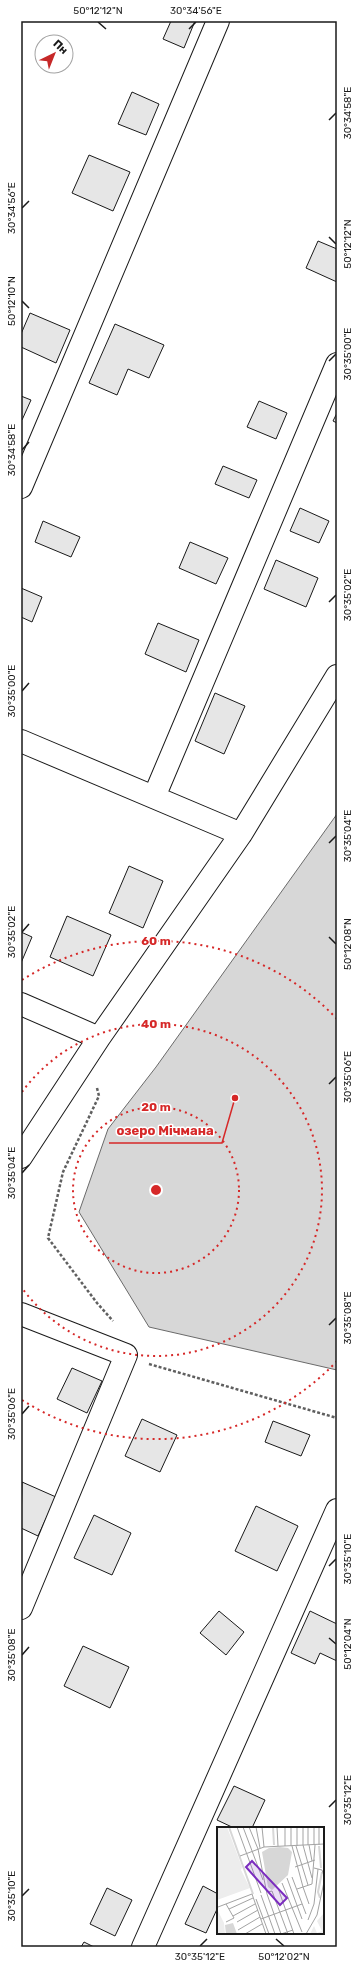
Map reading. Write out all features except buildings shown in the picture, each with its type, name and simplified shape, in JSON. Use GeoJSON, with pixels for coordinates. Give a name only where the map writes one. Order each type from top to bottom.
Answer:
{"type":"FeatureCollection","features":[{"type":"Feature","properties":{"kind":"street"},"geometry":{"type":"LineString","coordinates":[[21,487],[218,21]]}},
{"type":"Feature","properties":{"kind":"street"},"geometry":{"type":"LineString","coordinates":[[154,797],[337,364]]}},
{"type":"Feature","properties":{"kind":"street"},"geometry":{"type":"LineString","coordinates":[[21,1157],[94,1047],[241,834],[337,676]]}},
{"type":"Feature","properties":{"kind":"street"},"geometry":{"type":"LineString","coordinates":[[21,741],[241,834]]}},
{"type":"Feature","properties":{"kind":"street"},"geometry":{"type":"LineString","coordinates":[[21,1004],[94,1047]]}},
{"type":"Feature","properties":{"kind":"street"},"geometry":{"type":"LineString","coordinates":[[21,1314],[136,1357],[21,1608]]}},
{"type":"Feature","properties":{"kind":"street"},"geometry":{"type":"LineString","coordinates":[[143,1947],[337,1510]]}},
{"type":"Feature","properties":{"kind":"path"},"geometry":{"type":"LineString","coordinates":[[94,1047],[99,1096],[64,1172],[48,1238],[97,1303],[116,1325]]}},
{"type":"Feature","properties":{"kind":"path"},"geometry":{"type":"LineString","coordinates":[[136,1357],[150,1364],[337,1418]]}},
{"type":"Feature","properties":{"kind":"path"},"geometry":{"type":"LineString","coordinates":[[136,1357],[150,1364]]}},
{"type":"Feature","properties":{"kind":"shaded area"},"geometry":{"type":"Polygon","coordinates":[[[337,814],[337,1370],[149,1327],[79,1212],[108,1129],[156,1067],[337,814]]]}},
{"type":"Feature","properties":{"kind":"place","name":"озеро Мічмана"},"geometry":{"type":"Point","coordinates":[235,1098]}}]}
